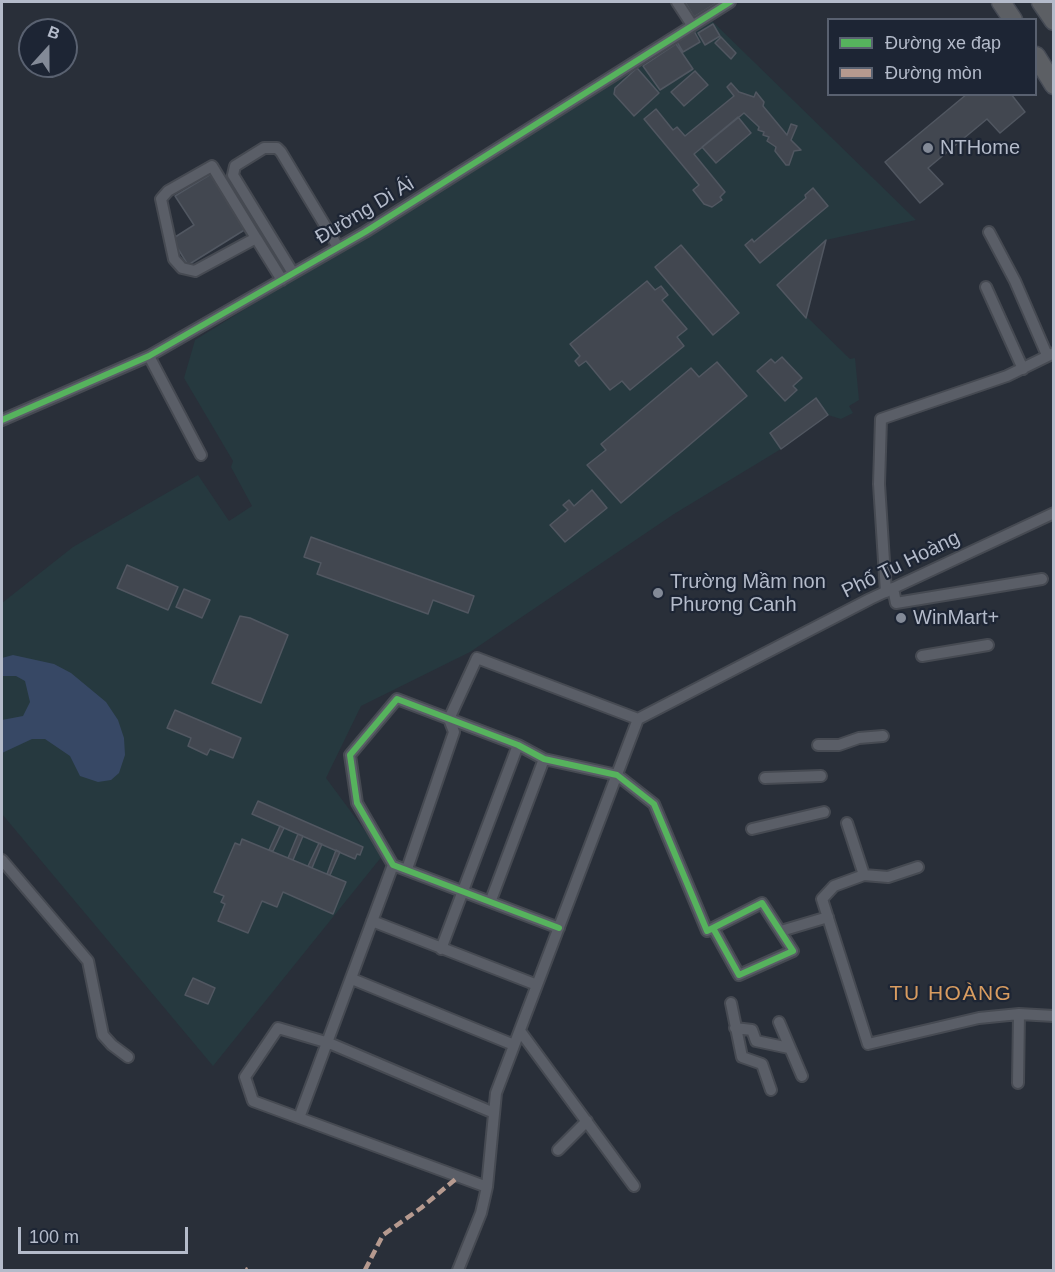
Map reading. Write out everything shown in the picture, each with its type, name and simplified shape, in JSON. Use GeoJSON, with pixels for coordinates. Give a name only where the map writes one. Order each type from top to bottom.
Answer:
{"type":"FeatureCollection","features":[{"type":"Feature","properties":{"kind":"highway"},"geometry":{"type":"LineString","coordinates":[[1001,2],[1011,18]]}},
{"type":"Feature","properties":{"kind":"highway"},"geometry":{"type":"LineString","coordinates":[[1041,2],[1053,21]]}},
{"type":"Feature","properties":{"kind":"highway"},"geometry":{"type":"LineString","coordinates":[[1037,59],[1053,85]]}},
{"type":"Feature","properties":{"kind":"street"},"geometry":{"type":"LineString","coordinates":[[677,2],[692,25]]}},
{"type":"Feature","properties":{"kind":"street","name":"Đường Di Ái"},"geometry":{"type":"LineString","coordinates":[[2,420],[149,356],[282,280],[730,2]]}},
{"type":"Feature","properties":{"kind":"street"},"geometry":{"type":"LineString","coordinates":[[293,273],[232,175],[235,166],[264,148],[277,148],[281,152],[338,247]]}},
{"type":"Feature","properties":{"kind":"street"},"geometry":{"type":"LineString","coordinates":[[256,238],[195,271],[182,268],[174,259],[161,199],[168,191],[212,166],[282,280]]}},
{"type":"Feature","properties":{"kind":"street"},"geometry":{"type":"LineString","coordinates":[[989,232],[1050,354],[1023,369],[881,418],[879,484],[889,590],[896,603],[1042,579]]}},
{"type":"Feature","properties":{"kind":"street"},"geometry":{"type":"LineString","coordinates":[[986,287],[1023,369]]}},
{"type":"Feature","properties":{"kind":"street"},"geometry":{"type":"LineString","coordinates":[[149,356],[201,455]]}},
{"type":"Feature","properties":{"kind":"street","name":"Phố Tu Hoàng"},"geometry":{"type":"LineString","coordinates":[[638,719],[889,590],[1053,513]]}},
{"type":"Feature","properties":{"kind":"street"},"geometry":{"type":"LineString","coordinates":[[922,656],[988,645]]}},
{"type":"Feature","properties":{"kind":"street"},"geometry":{"type":"LineString","coordinates":[[407,869],[454,732],[449,719],[477,658],[638,719],[496,1093],[487,1187],[481,1213],[458,1270]]}},
{"type":"Feature","properties":{"kind":"street"},"geometry":{"type":"LineString","coordinates":[[560,928],[491,900],[393,865],[357,803],[350,754],[397,699],[518,745],[544,759],[617,775],[654,804],[695,909],[707,931],[762,903],[793,951],[739,975],[713,928]]}},
{"type":"Feature","properties":{"kind":"street"},"geometry":{"type":"LineString","coordinates":[[818,746],[839,745],[859,738],[883,736]]}},
{"type":"Feature","properties":{"kind":"street"},"geometry":{"type":"LineString","coordinates":[[441,949],[518,745]]}},
{"type":"Feature","properties":{"kind":"street"},"geometry":{"type":"LineString","coordinates":[[491,900],[544,759]]}},
{"type":"Feature","properties":{"kind":"street"},"geometry":{"type":"LineString","coordinates":[[765,778],[821,776]]}},
{"type":"Feature","properties":{"kind":"street"},"geometry":{"type":"LineString","coordinates":[[752,829],[824,812]]}},
{"type":"Feature","properties":{"kind":"street"},"geometry":{"type":"LineString","coordinates":[[846,823],[864,875]]}},
{"type":"Feature","properties":{"kind":"street"},"geometry":{"type":"LineString","coordinates":[[2,860],[88,962],[103,1035],[112,1046],[128,1057]]}},
{"type":"Feature","properties":{"kind":"street"},"geometry":{"type":"LineString","coordinates":[[300,1118],[393,865]]}},
{"type":"Feature","properties":{"kind":"street"},"geometry":{"type":"LineString","coordinates":[[918,867],[888,877],[871,878],[864,875],[834,886],[822,899],[868,1044],[979,1018],[1019,1014],[1053,1016]]}},
{"type":"Feature","properties":{"kind":"street"},"geometry":{"type":"LineString","coordinates":[[781,932],[828,917]]}},
{"type":"Feature","properties":{"kind":"street"},"geometry":{"type":"LineString","coordinates":[[372,921],[537,985]]}},
{"type":"Feature","properties":{"kind":"street"},"geometry":{"type":"LineString","coordinates":[[352,979],[514,1045]]}},
{"type":"Feature","properties":{"kind":"street"},"geometry":{"type":"LineString","coordinates":[[731,1003],[742,1057],[762,1064],[771,1090]]}},
{"type":"Feature","properties":{"kind":"street"},"geometry":{"type":"LineString","coordinates":[[1018,1083],[1019,1014]]}},
{"type":"Feature","properties":{"kind":"street"},"geometry":{"type":"LineString","coordinates":[[779,1022],[802,1076]]}},
{"type":"Feature","properties":{"kind":"street"},"geometry":{"type":"LineString","coordinates":[[487,1187],[253,1101],[244,1077],[278,1028],[329,1043],[494,1113]]}},
{"type":"Feature","properties":{"kind":"street"},"geometry":{"type":"LineString","coordinates":[[735,1028],[752,1030],[756,1041],[789,1048]]}},
{"type":"Feature","properties":{"kind":"street"},"geometry":{"type":"LineString","coordinates":[[520,1031],[634,1186]]}},
{"type":"Feature","properties":{"kind":"street"},"geometry":{"type":"LineString","coordinates":[[558,1150],[587,1121]]}},
{"type":"Feature","properties":{"kind":"shaded area"},"geometry":{"type":"Polygon","coordinates":[[[711,20],[916,220],[826,240],[807,317],[850,359],[855,358],[859,400],[849,406],[853,413],[841,419],[828,415],[781,449],[674,514],[470,652],[361,706],[326,778],[383,855],[213,1066],[2,814],[2,603],[73,547],[198,475],[229,521],[252,506],[231,467],[233,461],[184,378],[195,340],[711,20]]]}},
{"type":"Feature","properties":{"kind":"water"},"geometry":{"type":"Polygon","coordinates":[[[13,655],[54,664],[71,673],[106,702],[118,720],[124,738],[125,755],[119,773],[111,780],[98,782],[80,776],[70,756],[45,739],[32,739],[2,753],[2,720],[23,716],[30,702],[25,681],[16,676],[2,676],[2,658],[13,655]]]}},
{"type":"Feature","properties":{"kind":"building"},"geometry":{"type":"Polygon","coordinates":[[[685,2],[718,2],[694,17],[685,2]]]}},
{"type":"Feature","properties":{"kind":"building"},"geometry":{"type":"Polygon","coordinates":[[[713,24],[720,36],[705,45],[698,33],[713,24]]]}},
{"type":"Feature","properties":{"kind":"building"},"geometry":{"type":"Polygon","coordinates":[[[694,31],[700,42],[683,52],[677,42],[694,31]]]}},
{"type":"Feature","properties":{"kind":"building"},"geometry":{"type":"Polygon","coordinates":[[[721,37],[736,53],[731,59],[715,43],[721,37]]]}},
{"type":"Feature","properties":{"kind":"building"},"geometry":{"type":"Polygon","coordinates":[[[676,44],[693,69],[660,90],[643,66],[676,44]]]}},
{"type":"Feature","properties":{"kind":"building"},"geometry":{"type":"Polygon","coordinates":[[[637,68],[659,93],[634,116],[614,94],[615,88],[637,68]]]}},
{"type":"Feature","properties":{"kind":"building"},"geometry":{"type":"Polygon","coordinates":[[[695,71],[708,85],[684,106],[671,92],[695,71]]]}},
{"type":"Feature","properties":{"kind":"building"},"geometry":{"type":"Polygon","coordinates":[[[731,83],[739,92],[754,97],[756,92],[764,102],[763,106],[787,135],[791,124],[797,126],[791,140],[801,150],[794,151],[789,165],[786,165],[775,151],[776,147],[767,141],[769,137],[763,135],[764,132],[758,130],[759,127],[744,113],[694,154],[725,192],[720,197],[722,200],[712,207],[704,204],[693,190],[699,185],[644,119],[656,109],[673,130],[677,127],[685,136],[734,96],[727,87],[731,83]]]}},
{"type":"Feature","properties":{"kind":"building","name":"NTHome"},"geometry":{"type":"Polygon","coordinates":[[[965,96],[1013,96],[1025,112],[1000,133],[987,119],[928,168],[943,184],[920,203],[885,162],[965,96]]]}},
{"type":"Feature","properties":{"kind":"building"},"geometry":{"type":"Polygon","coordinates":[[[738,117],[751,133],[716,163],[702,147],[738,117]]]}},
{"type":"Feature","properties":{"kind":"building"},"geometry":{"type":"Polygon","coordinates":[[[211,174],[246,229],[188,265],[172,239],[194,225],[175,196],[211,174]]]}},
{"type":"Feature","properties":{"kind":"building"},"geometry":{"type":"Polygon","coordinates":[[[813,188],[828,206],[760,263],[745,245],[752,239],[754,242],[806,198],[805,195],[813,188]]]}},
{"type":"Feature","properties":{"kind":"building"},"geometry":{"type":"Polygon","coordinates":[[[826,240],[806,318],[777,285],[826,240]]]}},
{"type":"Feature","properties":{"kind":"building"},"geometry":{"type":"Polygon","coordinates":[[[681,245],[739,313],[713,335],[655,267],[681,245]]]}},
{"type":"Feature","properties":{"kind":"building"},"geometry":{"type":"Polygon","coordinates":[[[647,281],[655,290],[661,286],[668,295],[662,300],[687,329],[677,337],[684,346],[630,390],[622,381],[610,390],[586,361],[579,366],[575,361],[580,356],[570,344],[647,281]]]}},
{"type":"Feature","properties":{"kind":"building"},"geometry":{"type":"Polygon","coordinates":[[[782,357],[802,378],[793,386],[797,390],[785,401],[757,371],[771,359],[775,363],[782,357]]]}},
{"type":"Feature","properties":{"kind":"building"},"geometry":{"type":"Polygon","coordinates":[[[717,362],[747,396],[621,503],[587,465],[606,450],[601,444],[691,368],[699,377],[717,362]]]}},
{"type":"Feature","properties":{"kind":"building"},"geometry":{"type":"Polygon","coordinates":[[[816,398],[828,415],[781,449],[770,433],[816,398]]]}},
{"type":"Feature","properties":{"kind":"building"},"geometry":{"type":"Polygon","coordinates":[[[592,490],[607,508],[565,542],[550,525],[568,510],[563,505],[569,500],[574,506],[592,490]]]}},
{"type":"Feature","properties":{"kind":"building"},"geometry":{"type":"Polygon","coordinates":[[[311,537],[474,596],[468,613],[433,600],[428,614],[317,574],[321,563],[304,557],[311,537]]]}},
{"type":"Feature","properties":{"kind":"building"},"geometry":{"type":"Polygon","coordinates":[[[127,565],[178,587],[168,610],[117,588],[127,565]]]}},
{"type":"Feature","properties":{"kind":"building"},"geometry":{"type":"Polygon","coordinates":[[[184,589],[210,600],[202,618],[176,607],[184,589]]]}},
{"type":"Feature","properties":{"kind":"building"},"geometry":{"type":"Polygon","coordinates":[[[240,616],[250,618],[288,635],[261,703],[212,683],[240,616]]]}},
{"type":"Feature","properties":{"kind":"building"},"geometry":{"type":"Polygon","coordinates":[[[175,710],[241,738],[233,758],[210,749],[207,755],[188,746],[191,738],[167,728],[175,710]]]}},
{"type":"Feature","properties":{"kind":"building"},"geometry":{"type":"Polygon","coordinates":[[[258,801],[363,847],[360,855],[357,854],[355,859],[252,814],[258,801]]]}},
{"type":"Feature","properties":{"kind":"building"},"geometry":{"type":"Polygon","coordinates":[[[280,826],[284,828],[273,851],[269,850],[280,826]]]}},
{"type":"Feature","properties":{"kind":"building"},"geometry":{"type":"Polygon","coordinates":[[[298,834],[303,836],[293,860],[288,858],[298,834]]]}},
{"type":"Feature","properties":{"kind":"building"},"geometry":{"type":"Polygon","coordinates":[[[242,839],[346,882],[333,914],[283,892],[277,907],[262,901],[248,933],[218,921],[225,904],[221,902],[224,896],[214,892],[235,843],[240,845],[242,839]]]}},
{"type":"Feature","properties":{"kind":"building"},"geometry":{"type":"Polygon","coordinates":[[[319,843],[322,844],[312,868],[308,866],[319,843]]]}},
{"type":"Feature","properties":{"kind":"building"},"geometry":{"type":"Polygon","coordinates":[[[336,850],[340,852],[330,875],[327,874],[336,850]]]}},
{"type":"Feature","properties":{"kind":"building"},"geometry":{"type":"Polygon","coordinates":[[[193,978],[215,988],[208,1004],[185,995],[193,978]]]}},
{"type":"Feature","properties":{"kind":"marked path"},"geometry":{"type":"LineString","coordinates":[[365,1270],[383,1235],[421,1208],[458,1177]]}},
{"type":"Feature","properties":{"kind":"cycle path"},"geometry":{"type":"LineString","coordinates":[[2,420],[149,356],[365,232],[730,2]]}},
{"type":"Feature","properties":{"kind":"cycle path"},"geometry":{"type":"LineString","coordinates":[[559,928],[393,865],[357,803],[350,755],[397,699],[518,745],[544,759],[617,775],[654,804],[707,931],[762,903],[793,951],[739,975],[713,928]]}},
{"type":"Feature","properties":{"kind":"place","name":"NTHome"},"geometry":{"type":"Point","coordinates":[928,148]}},
{"type":"Feature","properties":{"kind":"place","name":"Trường Mầm non Phương Canh"},"geometry":{"type":"Point","coordinates":[658,593]}},
{"type":"Feature","properties":{"kind":"place","name":"WinMart+"},"geometry":{"type":"Point","coordinates":[901,618]}},
{"type":"Feature","properties":{"kind":"district","name":"TU HOÀNG"},"geometry":{"type":"Point","coordinates":[951,994]}}]}
